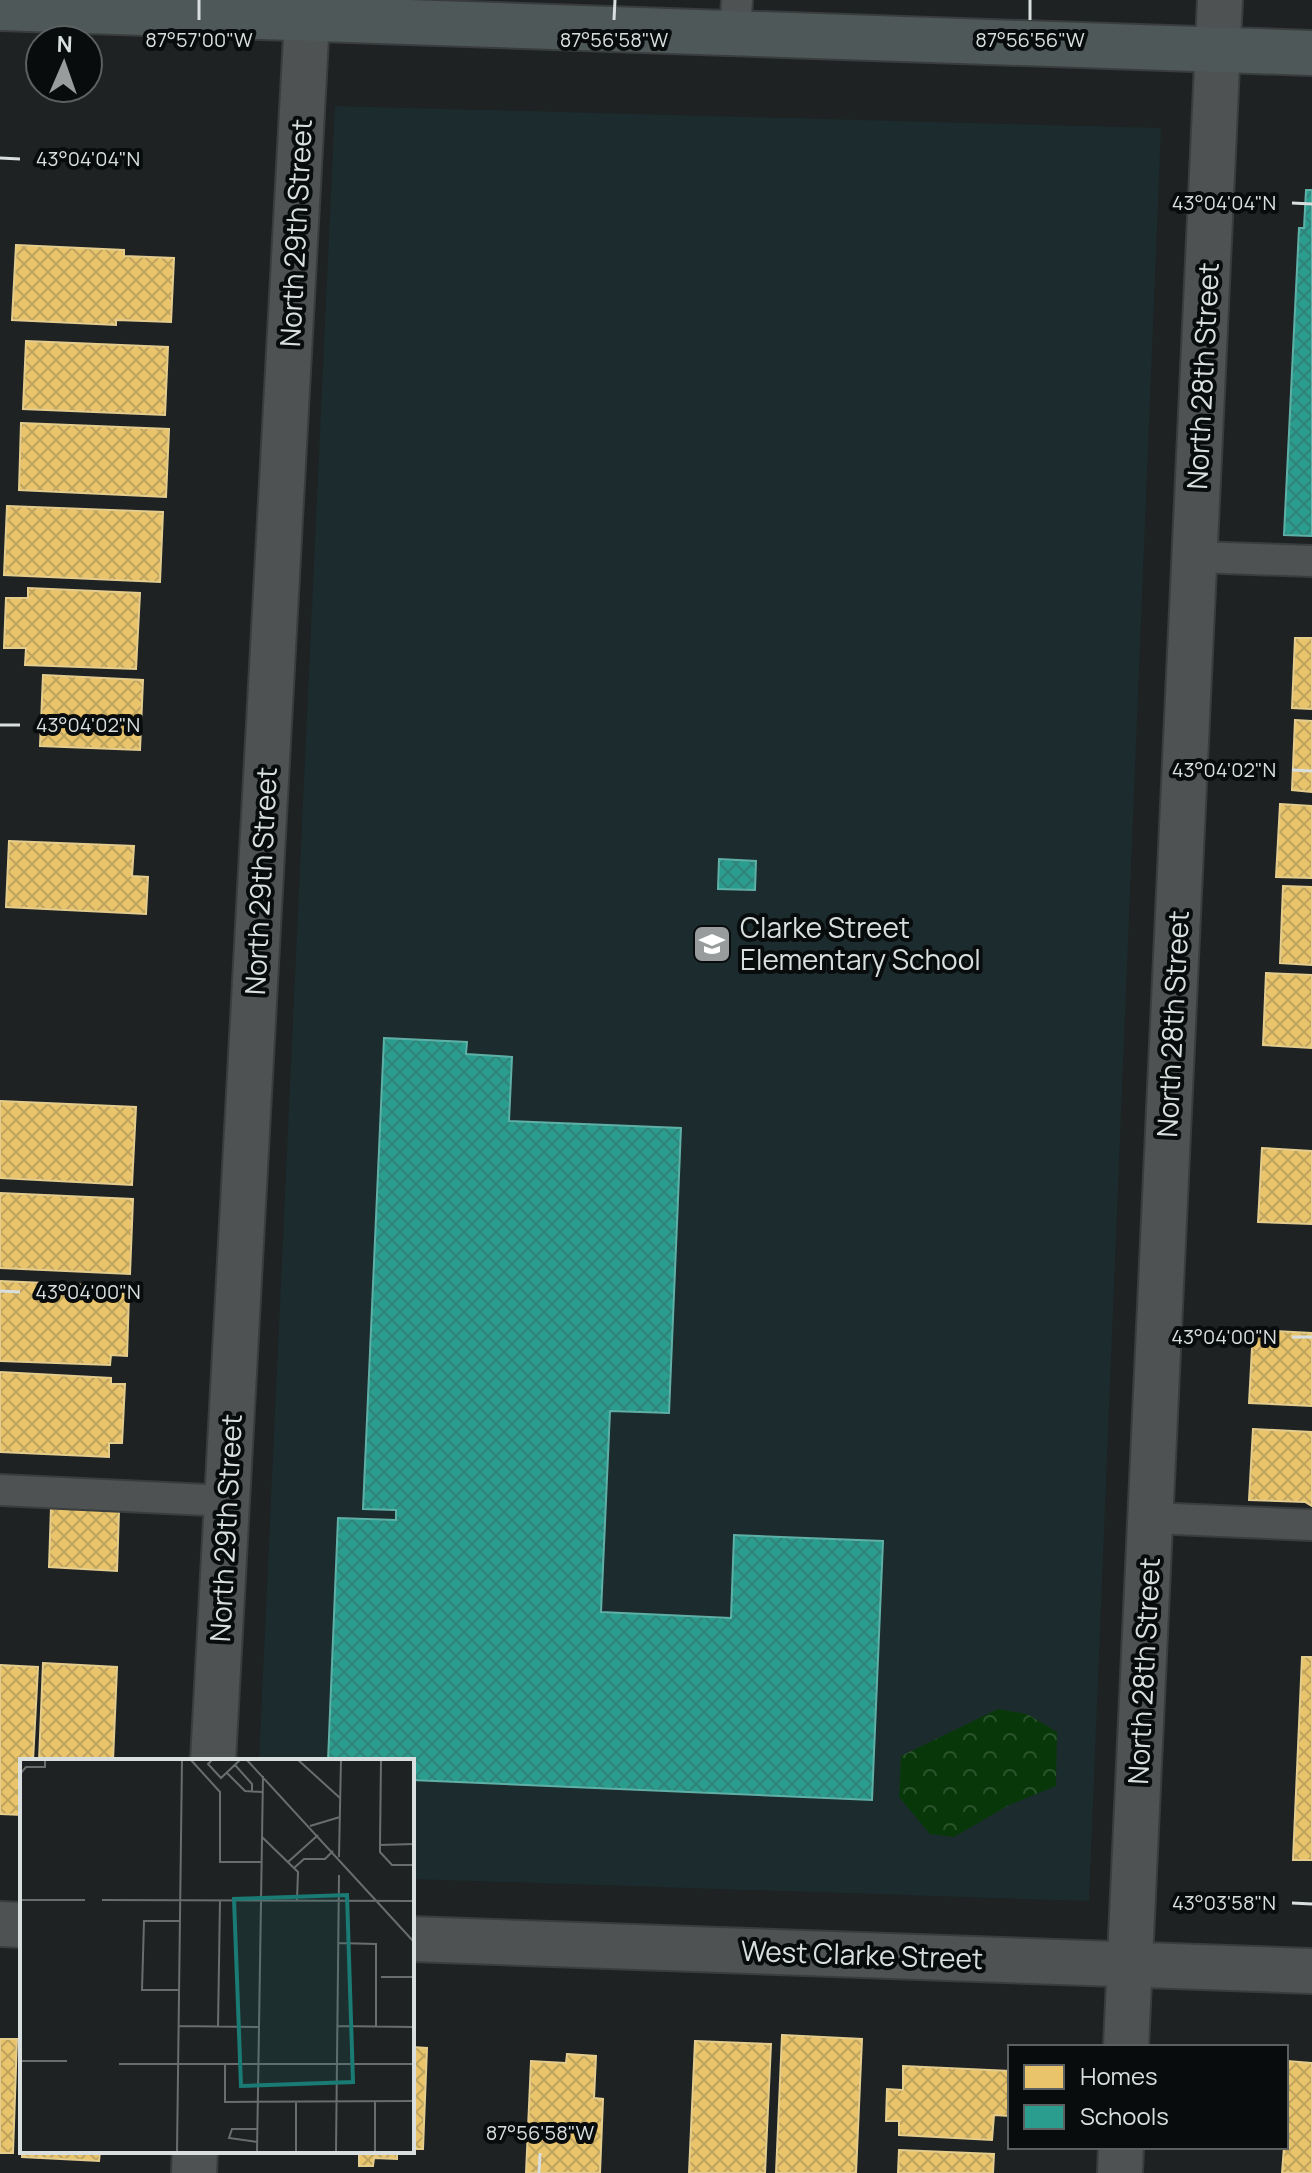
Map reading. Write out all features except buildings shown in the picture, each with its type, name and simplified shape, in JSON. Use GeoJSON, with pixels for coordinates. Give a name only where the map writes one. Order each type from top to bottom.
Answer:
{"type":"FeatureCollection","features":[{"type":"Feature","properties":{"kind":"street","name":"North 28th Street"},"geometry":{"type":"LineString","coordinates":[[1126,2045],[1220,0]]}},
{"type":"Feature","properties":{"kind":"street"},"geometry":{"type":"LineString","coordinates":[[0,8],[736,16],[1312,53]]}},
{"type":"Feature","properties":{"kind":"street","name":"North 29th Street"},"geometry":{"type":"LineString","coordinates":[[213,1759],[308,9]]}},
{"type":"Feature","properties":{"kind":"street"},"geometry":{"type":"LineString","coordinates":[[0,1924],[20,1925]]}},
{"type":"Feature","properties":{"kind":"street","name":"West Clarke Street"},"geometry":{"type":"LineString","coordinates":[[414,1939],[1312,1971]]}},
{"type":"Feature","properties":{"kind":"street"},"geometry":{"type":"LineString","coordinates":[[1120,2173],[1121,2149]]}},
{"type":"Feature","properties":{"kind":"street"},"geometry":{"type":"LineString","coordinates":[[194,2173],[195,2153]]}},
{"type":"Feature","properties":{"kind":"lane"},"geometry":{"type":"LineString","coordinates":[[1195,557],[1312,561]]}},
{"type":"Feature","properties":{"kind":"lane"},"geometry":{"type":"LineString","coordinates":[[0,1490],[228,1501]]}},
{"type":"Feature","properties":{"kind":"lane"},"geometry":{"type":"LineString","coordinates":[[1151,1518],[1312,1525]]}},
{"type":"Feature","properties":{"kind":"shaded area","name":"Clarke Street Elementary School"},"geometry":{"type":"Polygon","coordinates":[[[335,106],[1161,128],[1089,1901],[414,1879],[414,1759],[259,1759],[335,106]]]}},
{"type":"Feature","properties":{"kind":"green space"},"geometry":{"type":"Polygon","coordinates":[[[998,1709],[1027,1714],[1057,1732],[1056,1786],[1009,1805],[954,1837],[930,1834],[899,1797],[901,1756],[998,1709]]]}},
{"type":"Feature","properties":{"kind":"place","name":"Clarke Street Elementary School"},"geometry":{"type":"Point","coordinates":[712,944]}}]}
